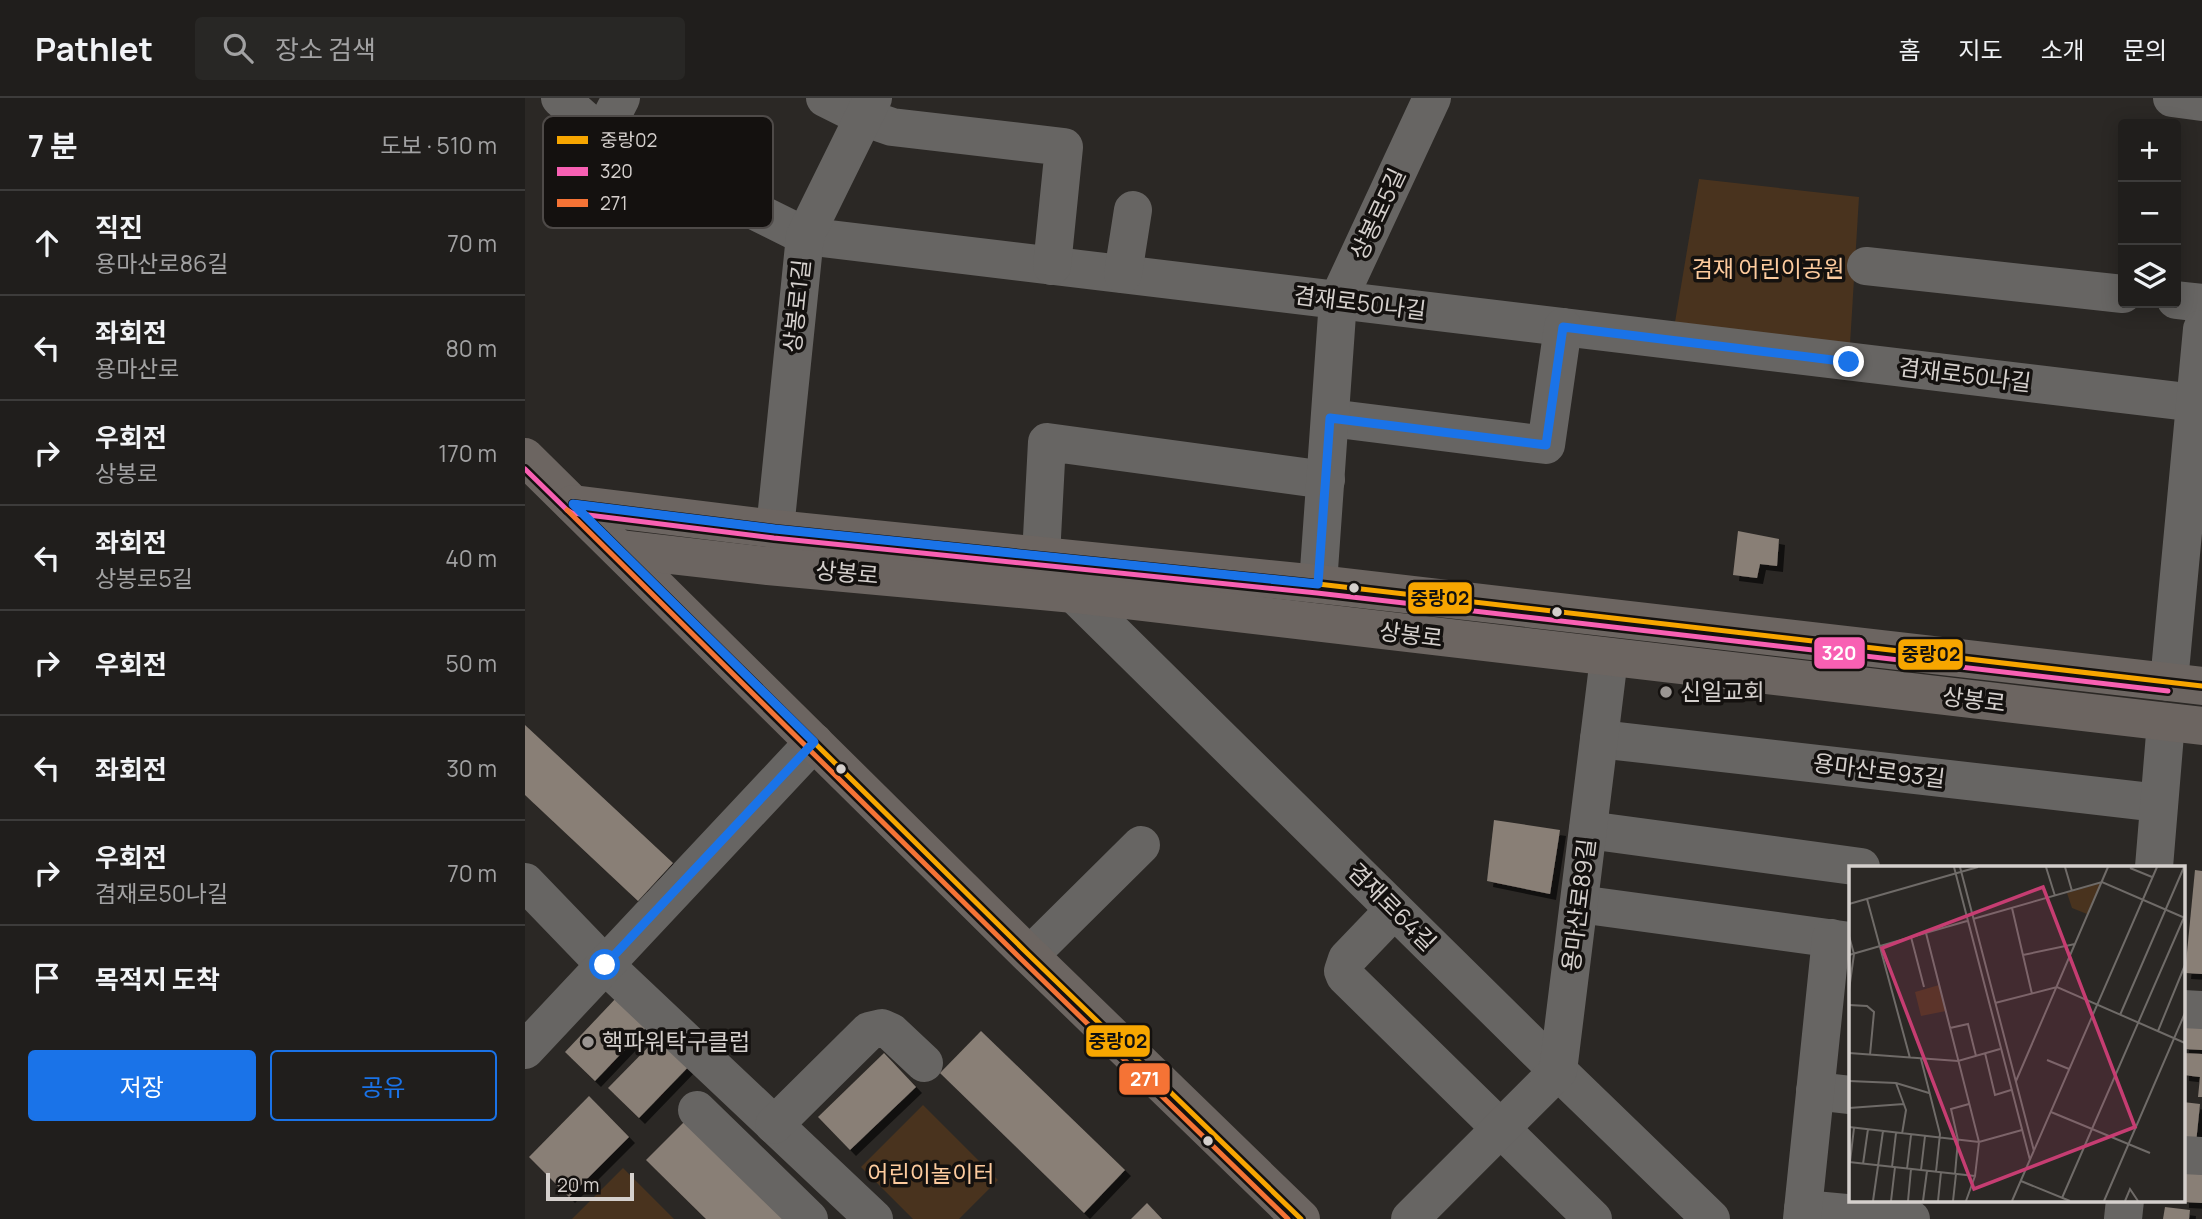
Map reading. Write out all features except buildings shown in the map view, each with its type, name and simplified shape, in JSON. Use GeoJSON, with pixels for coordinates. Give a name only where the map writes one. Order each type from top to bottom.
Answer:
{"type":"FeatureCollection","features":[{"type":"Feature","properties":{"kind":"main road"},"geometry":{"type":"LineString","coordinates":[[525,457],[1030,956],[1301,1219]]}},
{"type":"Feature","properties":{"kind":"main road","name":"상봉로"},"geometry":{"type":"LineString","coordinates":[[573,504],[775,529],[1318,584],[2186,684]]}},
{"type":"Feature","properties":{"kind":"main road","name":"상봉로"},"geometry":{"type":"LineString","coordinates":[[619,550],[1074,594],[2184,724]]}},
{"type":"Feature","properties":{"kind":"main road"},"geometry":{"type":"LineString","coordinates":[[2184,724],[2186,684]]}},
{"type":"Feature","properties":{"kind":"street","name":"겸재로50나길"},"geometry":{"type":"LineString","coordinates":[[560,98],[581,116]]}},
{"type":"Feature","properties":{"kind":"street"},"geometry":{"type":"LineString","coordinates":[[612,116],[621,98]]}},
{"type":"Feature","properties":{"kind":"street"},"geometry":{"type":"LineString","coordinates":[[825,98],[868,108],[892,127],[1064,147],[1052,266]]}},
{"type":"Feature","properties":{"kind":"street","name":"상봉로5길"},"geometry":{"type":"LineString","coordinates":[[1318,584],[1338,300],[1432,98]]}},
{"type":"Feature","properties":{"kind":"street"},"geometry":{"type":"LineString","coordinates":[[2172,98],[2202,102]]}},
{"type":"Feature","properties":{"kind":"street","name":"상봉로1길"},"geometry":{"type":"LineString","coordinates":[[775,529],[804,236],[868,108]]}},
{"type":"Feature","properties":{"kind":"street"},"geometry":{"type":"LineString","coordinates":[[1123,274],[1133,210]]}},
{"type":"Feature","properties":{"kind":"street","name":"겸재로50나길"},"geometry":{"type":"LineString","coordinates":[[773,220],[804,236],[2196,403]]}},
{"type":"Feature","properties":{"kind":"street"},"geometry":{"type":"LineString","coordinates":[[1866,266],[2118,294]]}},
{"type":"Feature","properties":{"kind":"street"},"geometry":{"type":"LineString","coordinates":[[2181,301],[2202,303]]}},
{"type":"Feature","properties":{"kind":"street"},"geometry":{"type":"LineString","coordinates":[[1330,418],[1546,445],[1563,327]]}},
{"type":"Feature","properties":{"kind":"street"},"geometry":{"type":"LineString","coordinates":[[2186,684],[2196,403],[2202,329]]}},
{"type":"Feature","properties":{"kind":"street"},"geometry":{"type":"LineString","coordinates":[[1041,556],[1047,442],[1326,480]]}},
{"type":"Feature","properties":{"kind":"street","name":"겸재로64길"},"geometry":{"type":"LineString","coordinates":[[1074,594],[1711,1219]]}},
{"type":"Feature","properties":{"kind":"street","name":"용마산로89길"},"geometry":{"type":"LineString","coordinates":[[1558,1071],[1609,658]]}},
{"type":"Feature","properties":{"kind":"street"},"geometry":{"type":"LineString","coordinates":[[2154,866],[2159,803],[2184,724]]}},
{"type":"Feature","properties":{"kind":"street","name":"용마산로93길"},"geometry":{"type":"LineString","coordinates":[[1599,738],[2159,803]]}},
{"type":"Feature","properties":{"kind":"street"},"geometry":{"type":"LineString","coordinates":[[525,1050],[814,742]]}},
{"type":"Feature","properties":{"kind":"street"},"geometry":{"type":"LineString","coordinates":[[1588,831],[1853,866]]}},
{"type":"Feature","properties":{"kind":"street"},"geometry":{"type":"LineString","coordinates":[[1030,956],[1141,845]]}},
{"type":"Feature","properties":{"kind":"street"},"geometry":{"type":"LineString","coordinates":[[525,882],[605,965],[874,1219]]}},
{"type":"Feature","properties":{"kind":"street"},"geometry":{"type":"LineString","coordinates":[[1579,904],[1841,940],[1833,1093],[1803,1214],[1911,1219]]}},
{"type":"Feature","properties":{"kind":"street"},"geometry":{"type":"LineString","coordinates":[[1394,910],[1347,959],[1343,971],[1345,976],[1593,1219]]}},
{"type":"Feature","properties":{"kind":"street"},"geometry":{"type":"LineString","coordinates":[[774,1125],[869,1031],[882,1028],[891,1031],[924,1063]]}},
{"type":"Feature","properties":{"kind":"street"},"geometry":{"type":"LineString","coordinates":[[1410,1219],[1558,1071]]}},
{"type":"Feature","properties":{"kind":"street"},"geometry":{"type":"LineString","coordinates":[[697,1110],[809,1219]]}},
{"type":"Feature","properties":{"kind":"green space","name":"겸재 어린이공원"},"geometry":{"type":"Polygon","coordinates":[[[1699,179],[1859,197],[1849,361],[1672,340],[1699,179]]]}},
{"type":"Feature","properties":{"kind":"green space","name":"어린이놀이터"},"geometry":{"type":"Polygon","coordinates":[[[923,1105],[998,1180],[959,1219],[913,1219],[861,1167],[923,1105]]]}},
{"type":"Feature","properties":{"kind":"green space"},"geometry":{"type":"Polygon","coordinates":[[[623,1168],[674,1219],[572,1219],[623,1168]]]}},
{"type":"Feature","properties":{"kind":"transit line","name":"320"},"geometry":{"type":"LineString","coordinates":[[525,469],[572,513],[774,538],[1317,593],[2168,691]]}},
{"type":"Feature","properties":{"kind":"transit line","name":"중랑02"},"geometry":{"type":"LineString","coordinates":[[573,504],[775,529],[1318,584],[2202,686]]}},
{"type":"Feature","properties":{"kind":"transit line","name":"중랑02"},"geometry":{"type":"LineString","coordinates":[[573,504],[1026,952],[1301,1219]]}},
{"type":"Feature","properties":{"kind":"transit line","name":"271"},"geometry":{"type":"LineString","coordinates":[[567,510],[1288,1219]]}},
{"type":"Feature","properties":{"kind":"place","name":"신일교회"},"geometry":{"type":"Point","coordinates":[1666,692]}},
{"type":"Feature","properties":{"kind":"place","name":"핵파워탁구클럽"},"geometry":{"type":"Point","coordinates":[588,1042]}},
{"type":"Feature","properties":{"kind":"route"},"geometry":{"type":"LineString","coordinates":[[605,965],[814,742],[573,504],[775,529],[1318,584],[1330,418],[1546,445],[1563,327],[1849,362]]}}]}
